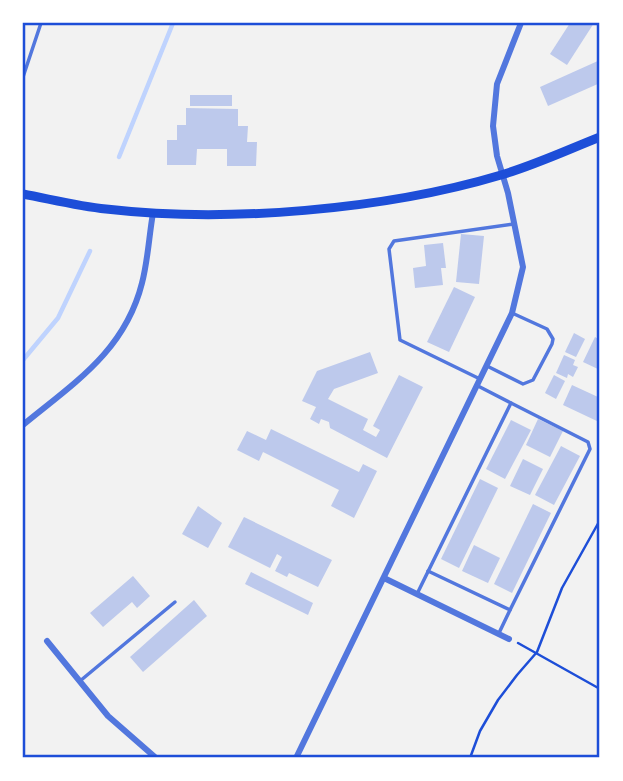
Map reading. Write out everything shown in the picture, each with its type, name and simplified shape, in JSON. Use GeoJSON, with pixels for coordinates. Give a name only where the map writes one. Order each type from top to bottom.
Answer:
{"type":"FeatureCollection","features":[{"type":"Feature","properties":{"kind":"main road"},"geometry":{"type":"LineString","coordinates":[[23,194],[105,209],[153,213],[249,213],[332,207],[420,195],[502,175],[600,138]]}},
{"type":"Feature","properties":{"kind":"street"},"geometry":{"type":"LineString","coordinates":[[296,758],[512,313],[523,267],[493,126],[497,84],[521,23]]}},
{"type":"Feature","properties":{"kind":"street"},"geometry":{"type":"LineString","coordinates":[[23,425],[88,372],[117,341],[132,312],[142,282],[153,213]]}},
{"type":"Feature","properties":{"kind":"street"},"geometry":{"type":"LineString","coordinates":[[384,578],[509,639]]}},
{"type":"Feature","properties":{"kind":"street"},"geometry":{"type":"LineString","coordinates":[[47,641],[108,716],[156,758]]}},
{"type":"Feature","properties":{"kind":"lane"},"geometry":{"type":"LineString","coordinates":[[23,77],[41,23]]}},
{"type":"Feature","properties":{"kind":"lane"},"geometry":{"type":"LineString","coordinates":[[499,634],[590,449],[588,442],[511,402],[398,337],[389,249],[394,241],[514,224]]}},
{"type":"Feature","properties":{"kind":"lane"},"geometry":{"type":"LineString","coordinates":[[487,366],[518,382],[528,383],[533,380],[552,344],[551,334],[547,329],[512,313]]}},
{"type":"Feature","properties":{"kind":"lane"},"geometry":{"type":"LineString","coordinates":[[417,594],[511,402]]}},
{"type":"Feature","properties":{"kind":"lane"},"geometry":{"type":"LineString","coordinates":[[428,571],[510,610]]}},
{"type":"Feature","properties":{"kind":"lane"},"geometry":{"type":"LineString","coordinates":[[80,681],[175,602]]}},
{"type":"Feature","properties":{"kind":"path"},"geometry":{"type":"LineString","coordinates":[[470,758],[480,731],[498,700],[537,652],[562,588],[600,520]]}},
{"type":"Feature","properties":{"kind":"path"},"geometry":{"type":"LineString","coordinates":[[509,639],[600,688]]}},
{"type":"Feature","properties":{"kind":"building"},"geometry":{"type":"Polygon","coordinates":[[[570,23],[594,23],[567,65],[550,54],[570,23]]]}},
{"type":"Feature","properties":{"kind":"building"},"geometry":{"type":"Polygon","coordinates":[[[600,60],[600,83],[548,106],[540,87],[600,60]]]}},
{"type":"Feature","properties":{"kind":"building"},"geometry":{"type":"Polygon","coordinates":[[[190,95],[232,95],[232,106],[190,106],[190,95]]]}},
{"type":"Feature","properties":{"kind":"building"},"geometry":{"type":"Polygon","coordinates":[[[186,108],[238,109],[238,126],[248,126],[247,142],[257,142],[256,166],[227,166],[227,149],[197,149],[196,165],[167,165],[167,140],[177,140],[177,125],[186,125],[186,108]]]}},
{"type":"Feature","properties":{"kind":"building"},"geometry":{"type":"Polygon","coordinates":[[[461,234],[484,236],[479,284],[456,282],[461,234]]]}},
{"type":"Feature","properties":{"kind":"building"},"geometry":{"type":"Polygon","coordinates":[[[443,243],[446,268],[441,268],[443,285],[415,288],[413,268],[426,266],[424,245],[443,243]]]}},
{"type":"Feature","properties":{"kind":"building"},"geometry":{"type":"Polygon","coordinates":[[[454,287],[475,297],[449,352],[427,342],[454,287]]]}},
{"type":"Feature","properties":{"kind":"building"},"geometry":{"type":"Polygon","coordinates":[[[574,333],[585,339],[576,357],[565,352],[574,333]]]}},
{"type":"Feature","properties":{"kind":"building"},"geometry":{"type":"Polygon","coordinates":[[[595,337],[600,340],[600,370],[583,362],[595,337]]]}},
{"type":"Feature","properties":{"kind":"building"},"geometry":{"type":"Polygon","coordinates":[[[370,352],[378,373],[334,389],[328,399],[368,419],[363,430],[376,437],[380,430],[373,426],[399,375],[423,387],[387,458],[330,428],[329,422],[321,419],[319,424],[310,419],[316,407],[302,401],[317,371],[370,352]]]}},
{"type":"Feature","properties":{"kind":"building"},"geometry":{"type":"Polygon","coordinates":[[[564,355],[575,360],[573,365],[578,367],[573,377],[568,374],[567,378],[556,373],[564,355]]]}},
{"type":"Feature","properties":{"kind":"building"},"geometry":{"type":"Polygon","coordinates":[[[554,375],[565,381],[556,399],[545,393],[554,375]]]}},
{"type":"Feature","properties":{"kind":"building"},"geometry":{"type":"Polygon","coordinates":[[[572,385],[598,397],[600,393],[599,422],[563,405],[572,385]]]}},
{"type":"Feature","properties":{"kind":"building"},"geometry":{"type":"Polygon","coordinates":[[[538,419],[563,431],[550,457],[526,445],[538,419]]]}},
{"type":"Feature","properties":{"kind":"building"},"geometry":{"type":"Polygon","coordinates":[[[511,420],[531,430],[505,479],[486,469],[511,420]]]}},
{"type":"Feature","properties":{"kind":"building"},"geometry":{"type":"Polygon","coordinates":[[[271,429],[359,472],[363,464],[377,471],[354,518],[331,506],[339,490],[263,452],[259,461],[237,450],[247,431],[266,440],[271,429]]]}},
{"type":"Feature","properties":{"kind":"building"},"geometry":{"type":"Polygon","coordinates":[[[561,446],[580,456],[554,505],[535,495],[561,446]]]}},
{"type":"Feature","properties":{"kind":"building"},"geometry":{"type":"Polygon","coordinates":[[[523,459],[543,469],[530,495],[510,486],[523,459]]]}},
{"type":"Feature","properties":{"kind":"building"},"geometry":{"type":"Polygon","coordinates":[[[480,479],[498,488],[459,568],[441,559],[480,479]]]}},
{"type":"Feature","properties":{"kind":"building"},"geometry":{"type":"Polygon","coordinates":[[[533,504],[551,513],[512,593],[494,584],[533,504]]]}},
{"type":"Feature","properties":{"kind":"building"},"geometry":{"type":"Polygon","coordinates":[[[198,506],[222,523],[208,548],[182,534],[198,506]]]}},
{"type":"Feature","properties":{"kind":"building"},"geometry":{"type":"Polygon","coordinates":[[[244,517],[332,560],[318,587],[289,573],[287,577],[275,571],[282,557],[277,554],[270,568],[228,547],[244,517]]]}},
{"type":"Feature","properties":{"kind":"building"},"geometry":{"type":"Polygon","coordinates":[[[474,545],[500,558],[488,583],[462,571],[474,545]]]}},
{"type":"Feature","properties":{"kind":"building"},"geometry":{"type":"Polygon","coordinates":[[[251,572],[313,603],[308,615],[245,584],[251,572]]]}},
{"type":"Feature","properties":{"kind":"building"},"geometry":{"type":"Polygon","coordinates":[[[133,576],[150,596],[137,608],[132,602],[103,627],[90,613],[133,576]]]}},
{"type":"Feature","properties":{"kind":"building"},"geometry":{"type":"Polygon","coordinates":[[[194,600],[207,616],[143,672],[130,657],[194,600]]]}},
{"type":"Feature","properties":{"kind":"waterway"},"geometry":{"type":"LineString","coordinates":[[119,157],[173,23]]}},
{"type":"Feature","properties":{"kind":"waterway"},"geometry":{"type":"LineString","coordinates":[[23,360],[58,318],[90,251]]}}]}
